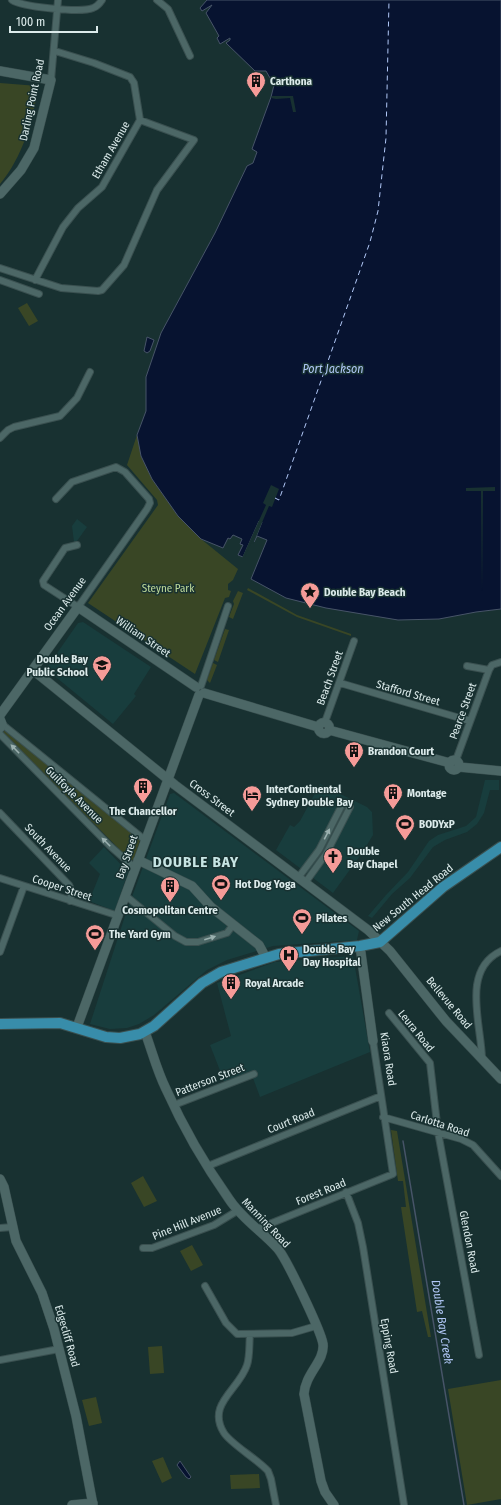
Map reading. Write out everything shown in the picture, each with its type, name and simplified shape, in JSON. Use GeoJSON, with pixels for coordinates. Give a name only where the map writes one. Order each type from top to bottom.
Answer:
{"type":"FeatureCollection","features":[{"type":"Feature","properties":{"kind":"main road","name":"New South Head Road"},"geometry":{"type":"LineString","coordinates":[[0,1024],[47,1022],[77,1027],[106,1037],[120,1038],[145,1032],[154,1026],[195,988],[208,979],[229,970],[266,958],[295,952],[360,946],[380,942],[443,887],[501,847]]}},
{"type":"Feature","properties":{"kind":"street"},"geometry":{"type":"LineString","coordinates":[[13,0],[58,8],[81,10],[92,8],[102,0]]}},
{"type":"Feature","properties":{"kind":"street","name":"Darling Point Road"},"geometry":{"type":"LineString","coordinates":[[0,194],[21,170],[34,148],[51,80],[55,51],[58,0]]}},
{"type":"Feature","properties":{"kind":"street"},"geometry":{"type":"LineString","coordinates":[[157,0],[168,9],[190,56]]}},
{"type":"Feature","properties":{"kind":"street","name":"Etham Avenue"},"geometry":{"type":"LineString","coordinates":[[35,280],[63,227],[78,208],[102,187],[140,120],[134,83],[130,77],[94,63],[55,51]]}},
{"type":"Feature","properties":{"kind":"street"},"geometry":{"type":"LineString","coordinates":[[0,71],[51,80]]}},
{"type":"Feature","properties":{"kind":"street"},"geometry":{"type":"LineString","coordinates":[[0,268],[35,280],[66,288],[98,291],[102,290],[124,265],[157,190],[194,140],[140,120]]}},
{"type":"Feature","properties":{"kind":"street"},"geometry":{"type":"LineString","coordinates":[[0,280],[39,294]]}},
{"type":"Feature","properties":{"kind":"street"},"geometry":{"type":"LineString","coordinates":[[0,438],[8,430],[60,416],[77,398],[90,372]]}},
{"type":"Feature","properties":{"kind":"street","name":"Ocean Avenue"},"geometry":{"type":"LineString","coordinates":[[0,722],[33,670],[149,506],[148,499],[125,472],[116,467],[72,482],[56,499]]}},
{"type":"Feature","properties":{"kind":"street"},"geometry":{"type":"LineString","coordinates":[[76,545],[65,548],[43,581],[44,585],[78,607]]}},
{"type":"Feature","properties":{"kind":"street","name":"Bay Street"},"geometry":{"type":"LineString","coordinates":[[77,1027],[168,780],[228,606]]}},
{"type":"Feature","properties":{"kind":"street","name":"William Street"},"geometry":{"type":"LineString","coordinates":[[78,607],[200,690],[455,763],[501,771]]}},
{"type":"Feature","properties":{"kind":"street"},"geometry":{"type":"LineString","coordinates":[[69,620],[90,616]]}},
{"type":"Feature","properties":{"kind":"street","name":"Beach Street"},"geometry":{"type":"LineString","coordinates":[[324,726],[354,641]]}},
{"type":"Feature","properties":{"kind":"street"},"geometry":{"type":"LineString","coordinates":[[467,666],[489,670],[492,665],[501,662]]}},
{"type":"Feature","properties":{"kind":"street","name":"Cross Street"},"geometry":{"type":"LineString","coordinates":[[33,670],[168,780],[368,930],[380,942]]}},
{"type":"Feature","properties":{"kind":"street","name":"Pearce Street"},"geometry":{"type":"LineString","coordinates":[[455,763],[489,670]]}},
{"type":"Feature","properties":{"kind":"street","name":"Stafford Street"},"geometry":{"type":"LineString","coordinates":[[340,684],[470,721]]}},
{"type":"Feature","properties":{"kind":"street","name":"Guilfoyle Avenue"},"geometry":{"type":"LineString","coordinates":[[0,722],[145,840]]}},
{"type":"Feature","properties":{"kind":"street","name":"Guilfoyle Avenue"},"geometry":{"type":"LineString","coordinates":[[0,734],[110,846],[137,864]]}},
{"type":"Feature","properties":{"kind":"street"},"geometry":{"type":"LineString","coordinates":[[343,803],[350,807],[327,852],[301,880],[320,848],[343,803]]}},
{"type":"Feature","properties":{"kind":"street","name":"South Avenue"},"geometry":{"type":"LineString","coordinates":[[0,813],[69,885],[72,891],[70,901]]}},
{"type":"Feature","properties":{"kind":"street"},"geometry":{"type":"LineString","coordinates":[[336,817],[343,821]]}},
{"type":"Feature","properties":{"kind":"street"},"geometry":{"type":"LineString","coordinates":[[320,848],[327,852]]}},
{"type":"Feature","properties":{"kind":"street"},"geometry":{"type":"LineString","coordinates":[[137,864],[192,886],[211,907],[259,945],[266,958]]}},
{"type":"Feature","properties":{"kind":"street","name":"Cooper Street"},"geometry":{"type":"LineString","coordinates":[[0,878],[119,916]]}},
{"type":"Feature","properties":{"kind":"street"},"geometry":{"type":"LineString","coordinates":[[0,952],[24,886]]}},
{"type":"Feature","properties":{"kind":"street"},"geometry":{"type":"LineString","coordinates":[[126,896],[183,941],[194,943],[213,938],[227,933],[233,925]]}},
{"type":"Feature","properties":{"kind":"street","name":"Bellevue Road"},"geometry":{"type":"LineString","coordinates":[[380,942],[390,951],[446,1021],[501,1079]]}},
{"type":"Feature","properties":{"kind":"street","name":"Kiaora Road"},"geometry":{"type":"LineString","coordinates":[[360,946],[383,1117],[393,1174]]}},
{"type":"Feature","properties":{"kind":"street"},"geometry":{"type":"LineString","coordinates":[[482,1058],[476,985],[478,974],[484,964],[493,955],[501,951]]}},
{"type":"Feature","properties":{"kind":"street","name":"Leura Road"},"geometry":{"type":"LineString","coordinates":[[389,1013],[430,1063],[438,1132]]}},
{"type":"Feature","properties":{"kind":"street","name":"Manning Road"},"geometry":{"type":"LineString","coordinates":[[145,1032],[165,1088],[208,1166],[237,1211],[279,1250],[287,1263],[322,1339],[322,1354],[310,1373],[304,1394],[323,1486],[328,1498],[334,1505]]}},
{"type":"Feature","properties":{"kind":"street","name":"Patterson Street"},"geometry":{"type":"LineString","coordinates":[[174,1105],[254,1074]]}},
{"type":"Feature","properties":{"kind":"street","name":"Court Road"},"geometry":{"type":"LineString","coordinates":[[208,1166],[381,1096]]}},
{"type":"Feature","properties":{"kind":"street","name":"Carlotta Road"},"geometry":{"type":"LineString","coordinates":[[383,1117],[461,1139],[473,1145],[501,1176]]}},
{"type":"Feature","properties":{"kind":"street","name":"Glendon Road"},"geometry":{"type":"LineString","coordinates":[[438,1132],[479,1355]]}},
{"type":"Feature","properties":{"kind":"street","name":"Forest Road"},"geometry":{"type":"LineString","coordinates":[[257,1229],[393,1174]]}},
{"type":"Feature","properties":{"kind":"street","name":"Edgecliff Road"},"geometry":{"type":"LineString","coordinates":[[0,1179],[4,1187],[12,1228],[19,1248],[44,1299],[59,1350],[76,1416],[93,1504]]}},
{"type":"Feature","properties":{"kind":"street","name":"Epping Road"},"geometry":{"type":"LineString","coordinates":[[346,1192],[358,1223],[363,1246],[404,1505]]}},
{"type":"Feature","properties":{"kind":"street","name":"Pine Hill Avenue"},"geometry":{"type":"LineString","coordinates":[[143,1248],[152,1248],[214,1225],[237,1211]]}},
{"type":"Feature","properties":{"kind":"street"},"geometry":{"type":"LineString","coordinates":[[0,1228],[12,1228]]}},
{"type":"Feature","properties":{"kind":"street"},"geometry":{"type":"LineString","coordinates":[[205,1286],[226,1324],[237,1334],[292,1333],[316,1326]]}},
{"type":"Feature","properties":{"kind":"street"},"geometry":{"type":"LineString","coordinates":[[250,1334],[247,1366],[236,1385],[221,1403],[218,1414],[224,1433],[268,1471],[276,1505]]}},
{"type":"Feature","properties":{"kind":"street"},"geometry":{"type":"LineString","coordinates":[[0,1360],[59,1350]]}},
{"type":"Feature","properties":{"kind":"street"},"geometry":{"type":"LineString","coordinates":[[72,1505],[93,1504]]}},
{"type":"Feature","properties":{"kind":"shaded area"},"geometry":{"type":"Polygon","coordinates":[[[77,519],[87,527],[77,541],[74,542],[72,526],[77,519]]]}},
{"type":"Feature","properties":{"kind":"shaded area","name":"Double Bay Public School"},"geometry":{"type":"Polygon","coordinates":[[[83,622],[151,667],[134,694],[136,696],[113,724],[46,669],[78,623],[83,622]]]}},
{"type":"Feature","properties":{"kind":"shaded area"},"geometry":{"type":"Polygon","coordinates":[[[485,780],[499,780],[499,790],[490,790],[484,813],[477,824],[467,832],[445,840],[433,847],[410,878],[392,894],[372,918],[368,916],[408,872],[429,841],[438,835],[466,826],[476,817],[485,780]]]}},
{"type":"Feature","properties":{"kind":"shaded area"},"geometry":{"type":"Polygon","coordinates":[[[320,784],[367,807],[372,812],[373,835],[333,893],[276,850],[290,825],[294,827],[300,821],[320,784]]]}},
{"type":"Feature","properties":{"kind":"shaded area"},"geometry":{"type":"Polygon","coordinates":[[[174,793],[359,931],[357,940],[273,946],[227,960],[207,970],[154,1015],[139,1024],[127,1028],[110,1029],[90,1024],[126,913],[170,794],[174,793]]]}},
{"type":"Feature","properties":{"kind":"shaded area"},"geometry":{"type":"Polygon","coordinates":[[[104,847],[128,872],[115,911],[89,901],[100,874],[89,863],[104,847]]]}},
{"type":"Feature","properties":{"kind":"shaded area"},"geometry":{"type":"Polygon","coordinates":[[[353,956],[370,1052],[260,1097],[253,1078],[226,1086],[210,1045],[231,1036],[217,983],[275,962],[353,956]]]}},
{"type":"Feature","properties":{"kind":"green space"},"geometry":{"type":"Polygon","coordinates":[[[0,83],[38,86],[26,138],[15,162],[0,184],[0,83]]]}},
{"type":"Feature","properties":{"kind":"green space"},"geometry":{"type":"Polygon","coordinates":[[[27,303],[38,321],[29,326],[18,308],[27,303]]]}},
{"type":"Feature","properties":{"kind":"green space","name":"Steyne Park"},"geometry":{"type":"Polygon","coordinates":[[[137,435],[141,456],[152,479],[178,516],[201,539],[238,569],[233,580],[228,584],[228,590],[231,591],[229,597],[225,598],[195,674],[88,603],[158,505],[157,500],[127,465],[137,435]]]}},
{"type":"Feature","properties":{"kind":"green space"},"geometry":{"type":"Polygon","coordinates":[[[248,588],[297,615],[351,634],[351,636],[297,617],[247,590],[248,588]]]}},
{"type":"Feature","properties":{"kind":"green space"},"geometry":{"type":"Polygon","coordinates":[[[238,591],[243,593],[233,619],[229,617],[234,604],[233,601],[238,591]]]}},
{"type":"Feature","properties":{"kind":"green space"},"geometry":{"type":"Polygon","coordinates":[[[225,629],[229,630],[218,662],[214,660],[225,629]]]}},
{"type":"Feature","properties":{"kind":"green space"},"geometry":{"type":"Polygon","coordinates":[[[213,663],[217,665],[210,683],[207,680],[213,663]]]}},
{"type":"Feature","properties":{"kind":"green space"},"geometry":{"type":"Polygon","coordinates":[[[5,730],[140,840],[134,860],[130,860],[3,732],[5,730]]]}},
{"type":"Feature","properties":{"kind":"green space"},"geometry":{"type":"Polygon","coordinates":[[[391,1130],[397,1131],[431,1337],[428,1337],[422,1311],[417,1312],[401,1207],[406,1207],[403,1181],[398,1181],[391,1130]]]}},
{"type":"Feature","properties":{"kind":"green space"},"geometry":{"type":"Polygon","coordinates":[[[143,1176],[157,1201],[144,1207],[131,1183],[143,1176]]]}},
{"type":"Feature","properties":{"kind":"green space"},"geometry":{"type":"Polygon","coordinates":[[[192,1245],[203,1265],[191,1271],[180,1251],[192,1245]]]}},
{"type":"Feature","properties":{"kind":"green space"},"geometry":{"type":"Polygon","coordinates":[[[162,1346],[164,1373],[150,1374],[148,1347],[162,1346]]]}},
{"type":"Feature","properties":{"kind":"green space"},"geometry":{"type":"Polygon","coordinates":[[[501,1380],[501,1499],[467,1505],[448,1389],[501,1380]]]}},
{"type":"Feature","properties":{"kind":"green space"},"geometry":{"type":"Polygon","coordinates":[[[96,1397],[102,1423],[89,1426],[82,1400],[96,1397]]]}},
{"type":"Feature","properties":{"kind":"green space"},"geometry":{"type":"Polygon","coordinates":[[[163,1457],[172,1478],[162,1483],[152,1461],[163,1457]]]}},
{"type":"Feature","properties":{"kind":"green space"},"geometry":{"type":"Polygon","coordinates":[[[259,1474],[260,1488],[231,1489],[230,1475],[259,1474]]]}},
{"type":"Feature","properties":{"kind":"water","name":"Port Jackson"},"geometry":{"type":"Polygon","coordinates":[[[207,0],[501,0],[501,609],[439,619],[398,620],[326,608],[286,598],[251,579],[267,540],[257,536],[254,542],[262,522],[259,521],[243,557],[238,555],[243,545],[240,544],[242,539],[233,535],[230,539],[228,538],[223,548],[201,539],[178,516],[152,479],[141,456],[137,435],[146,411],[146,377],[161,333],[215,233],[247,166],[253,163],[257,152],[252,149],[274,85],[266,71],[255,71],[226,43],[230,40],[230,38],[220,44],[217,38],[219,36],[206,13],[212,5],[202,11],[200,8],[207,0]]]}},
{"type":"Feature","properties":{"kind":"water"},"geometry":{"type":"Polygon","coordinates":[[[147,337],[154,340],[150,351],[147,353],[144,351],[147,337]]]}},
{"type":"Feature","properties":{"kind":"water"},"geometry":{"type":"Polygon","coordinates":[[[180,1461],[191,1477],[189,1479],[177,1465],[180,1461]]]}},
{"type":"Feature","properties":{"kind":"pier"},"geometry":{"type":"Polygon","coordinates":[[[272,96],[293,96],[296,112],[293,112],[290,98],[276,99],[271,98],[272,96]]]}},
{"type":"Feature","properties":{"kind":"pier"},"geometry":{"type":"Polygon","coordinates":[[[271,485],[279,489],[272,507],[269,506],[253,544],[252,542],[260,523],[245,557],[242,558],[266,505],[263,503],[271,485]]]}},
{"type":"Feature","properties":{"kind":"pier"},"geometry":{"type":"Polygon","coordinates":[[[495,487],[495,491],[483,491],[482,591],[481,491],[466,491],[466,488],[495,487]]]}},
{"type":"Feature","properties":{"kind":"waterway","name":"Double Bay Creek"},"geometry":{"type":"LineString","coordinates":[[403,1141],[464,1505]]}},
{"type":"Feature","properties":{"kind":"ferry route"},"geometry":{"type":"LineString","coordinates":[[275,498],[279,500],[370,242],[378,211],[386,138],[389,0]]}},
{"type":"Feature","properties":{"kind":"place","name":"Carthona"},"geometry":{"type":"Point","coordinates":[256,98]}},
{"type":"Feature","properties":{"kind":"place","name":"Double Bay Beach"},"geometry":{"type":"Point","coordinates":[310,609]}},
{"type":"Feature","properties":{"kind":"place","name":"Double Bay Public School"},"geometry":{"type":"Point","coordinates":[102,682]}},
{"type":"Feature","properties":{"kind":"place","name":"Brandon Court"},"geometry":{"type":"Point","coordinates":[354,768]}},
{"type":"Feature","properties":{"kind":"place","name":"The Chancellor"},"geometry":{"type":"Point","coordinates":[143,804]}},
{"type":"Feature","properties":{"kind":"place","name":"Montage"},"geometry":{"type":"Point","coordinates":[393,810]}},
{"type":"Feature","properties":{"kind":"place","name":"InterContinental Sydney Double Bay"},"geometry":{"type":"Point","coordinates":[252,812]}},
{"type":"Feature","properties":{"kind":"place","name":"BODYxP"},"geometry":{"type":"Point","coordinates":[405,841]}},
{"type":"Feature","properties":{"kind":"place","name":"Double Bay Chapel"},"geometry":{"type":"Point","coordinates":[333,874]}},
{"type":"Feature","properties":{"kind":"place","name":"Hot Dog Yoga"},"geometry":{"type":"Point","coordinates":[221,901]}},
{"type":"Feature","properties":{"kind":"place","name":"Cosmopolitan Centre"},"geometry":{"type":"Point","coordinates":[170,903]}},
{"type":"Feature","properties":{"kind":"place","name":"Pilates"},"geometry":{"type":"Point","coordinates":[302,935]}},
{"type":"Feature","properties":{"kind":"place","name":"The Yard Gym"},"geometry":{"type":"Point","coordinates":[95,951]}},
{"type":"Feature","properties":{"kind":"place","name":"Double Bay Day Hospital"},"geometry":{"type":"Point","coordinates":[289,972]}},
{"type":"Feature","properties":{"kind":"place","name":"Royal Arcade"},"geometry":{"type":"Point","coordinates":[231,1000]}},
{"type":"Feature","properties":{"kind":"district","name":"DOUBLE BAY"},"geometry":{"type":"Point","coordinates":[196,862]}}]}
